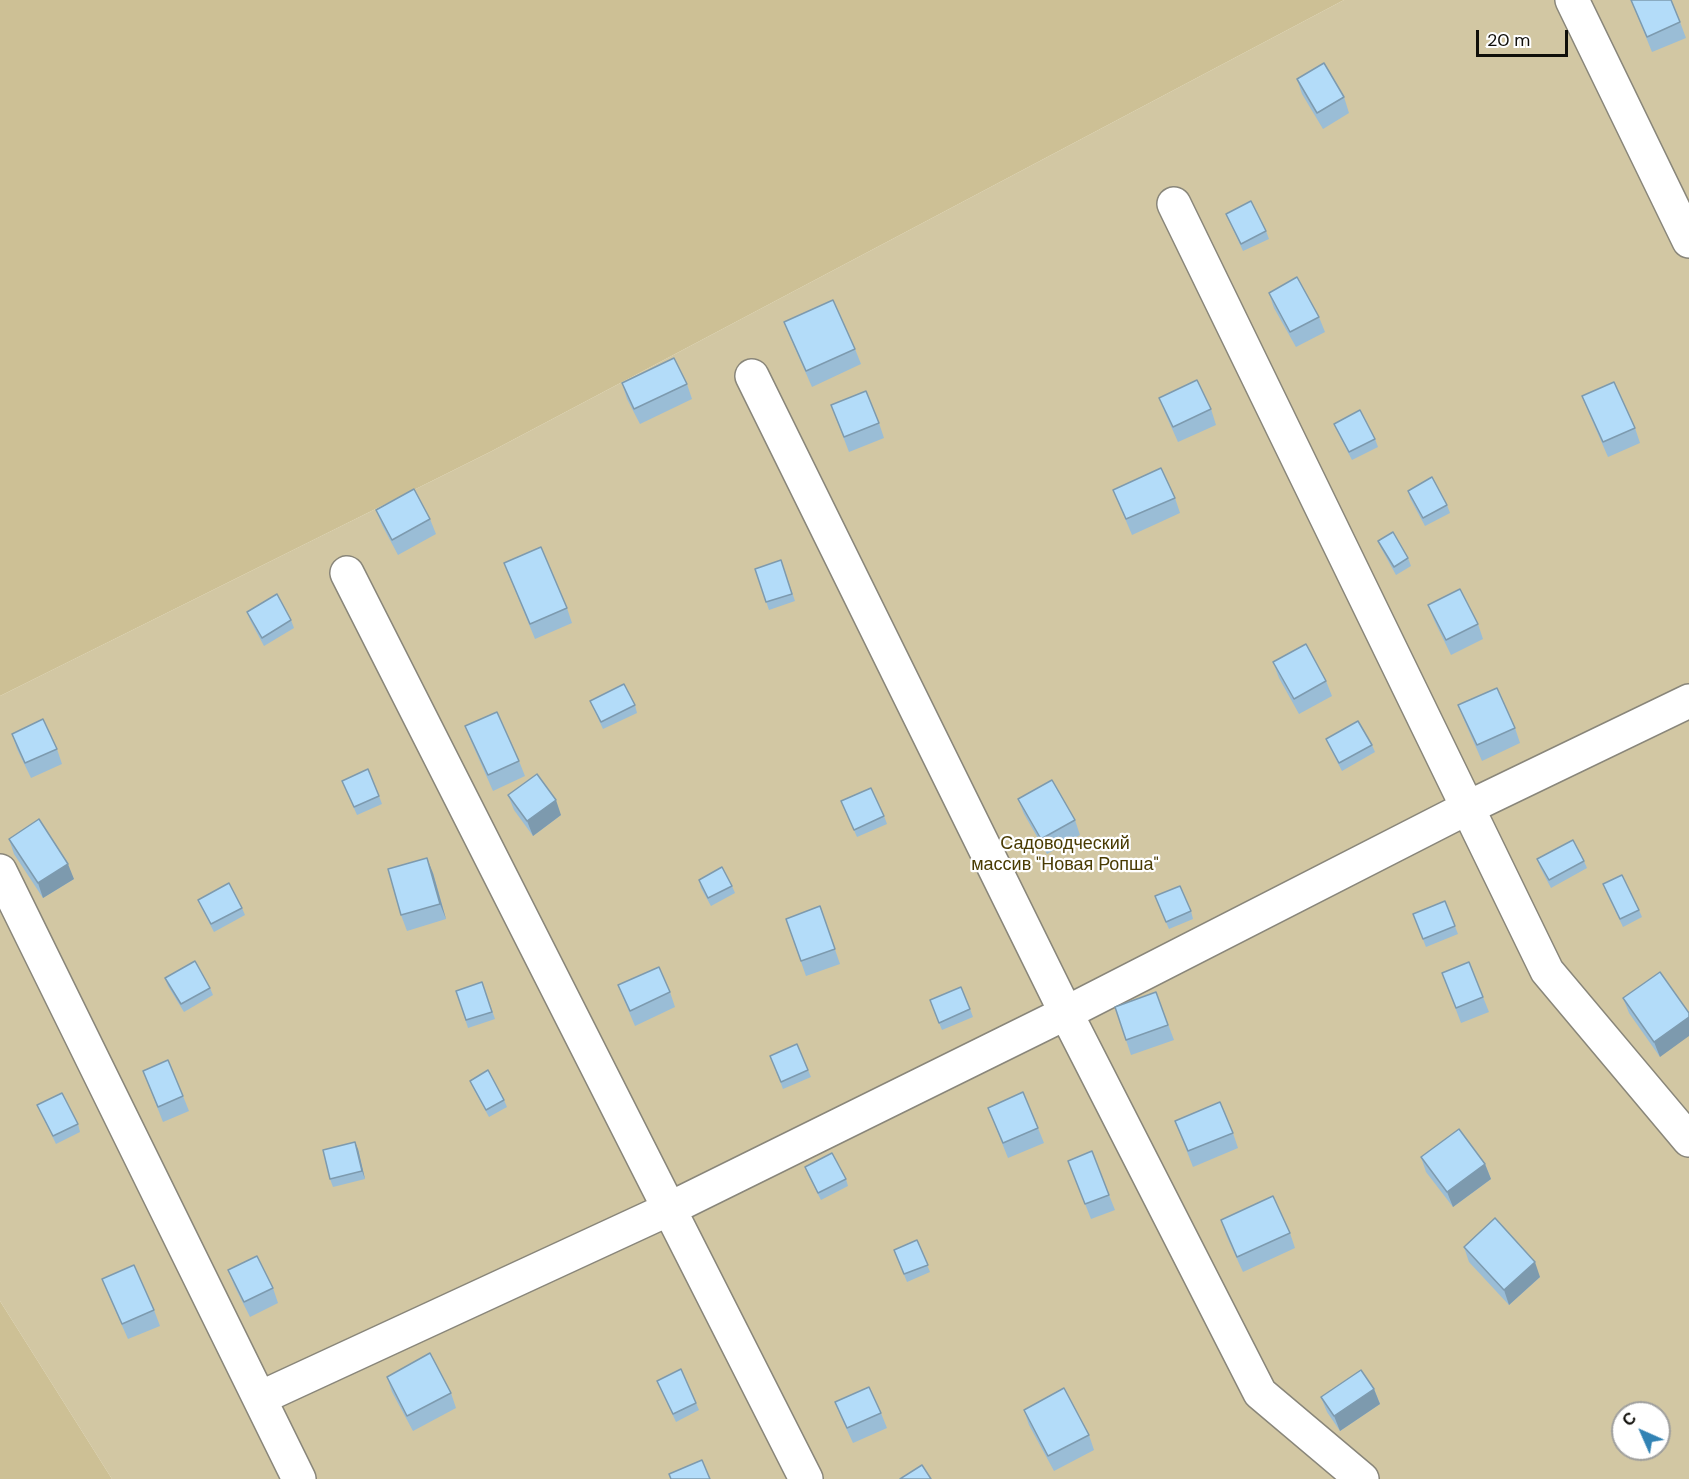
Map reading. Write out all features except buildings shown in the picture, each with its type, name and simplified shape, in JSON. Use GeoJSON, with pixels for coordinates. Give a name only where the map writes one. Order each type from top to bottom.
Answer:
{"type":"FeatureCollection","features":[{"type":"Feature","properties":{"kind":"street"},"geometry":{"type":"LineString","coordinates":[[1572,0],[1689,241]]}},
{"type":"Feature","properties":{"kind":"street"},"geometry":{"type":"LineString","coordinates":[[1174,204],[1547,971],[1689,1140]]}},
{"type":"Feature","properties":{"kind":"street"},"geometry":{"type":"LineString","coordinates":[[752,376],[1066,1013],[1260,1393],[1362,1479]]}},
{"type":"Feature","properties":{"kind":"street"},"geometry":{"type":"LineString","coordinates":[[347,573],[806,1479]]}},
{"type":"Feature","properties":{"kind":"street"},"geometry":{"type":"LineString","coordinates":[[260,1398],[669,1209],[1066,1013],[1467,808],[1689,701]]}},
{"type":"Feature","properties":{"kind":"street"},"geometry":{"type":"LineString","coordinates":[[0,871],[299,1479]]}},
{"type":"Feature","properties":{"kind":"green space","name":"Садоводческий массив \"Новая Ропша\""},"geometry":{"type":"Polygon","coordinates":[[[1344,0],[1689,0],[1689,1479],[112,1479],[0,1301],[0,696],[490,452],[1344,0]]]}},
{"type":"Feature","properties":{"kind":"shaded area"},"geometry":{"type":"Polygon","coordinates":[[[0,0],[1344,0],[490,452],[0,696],[0,0]]]}},
{"type":"Feature","properties":{"kind":"shaded area"},"geometry":{"type":"Polygon","coordinates":[[[0,1301],[112,1479],[0,1479],[0,1301]]]}}]}
